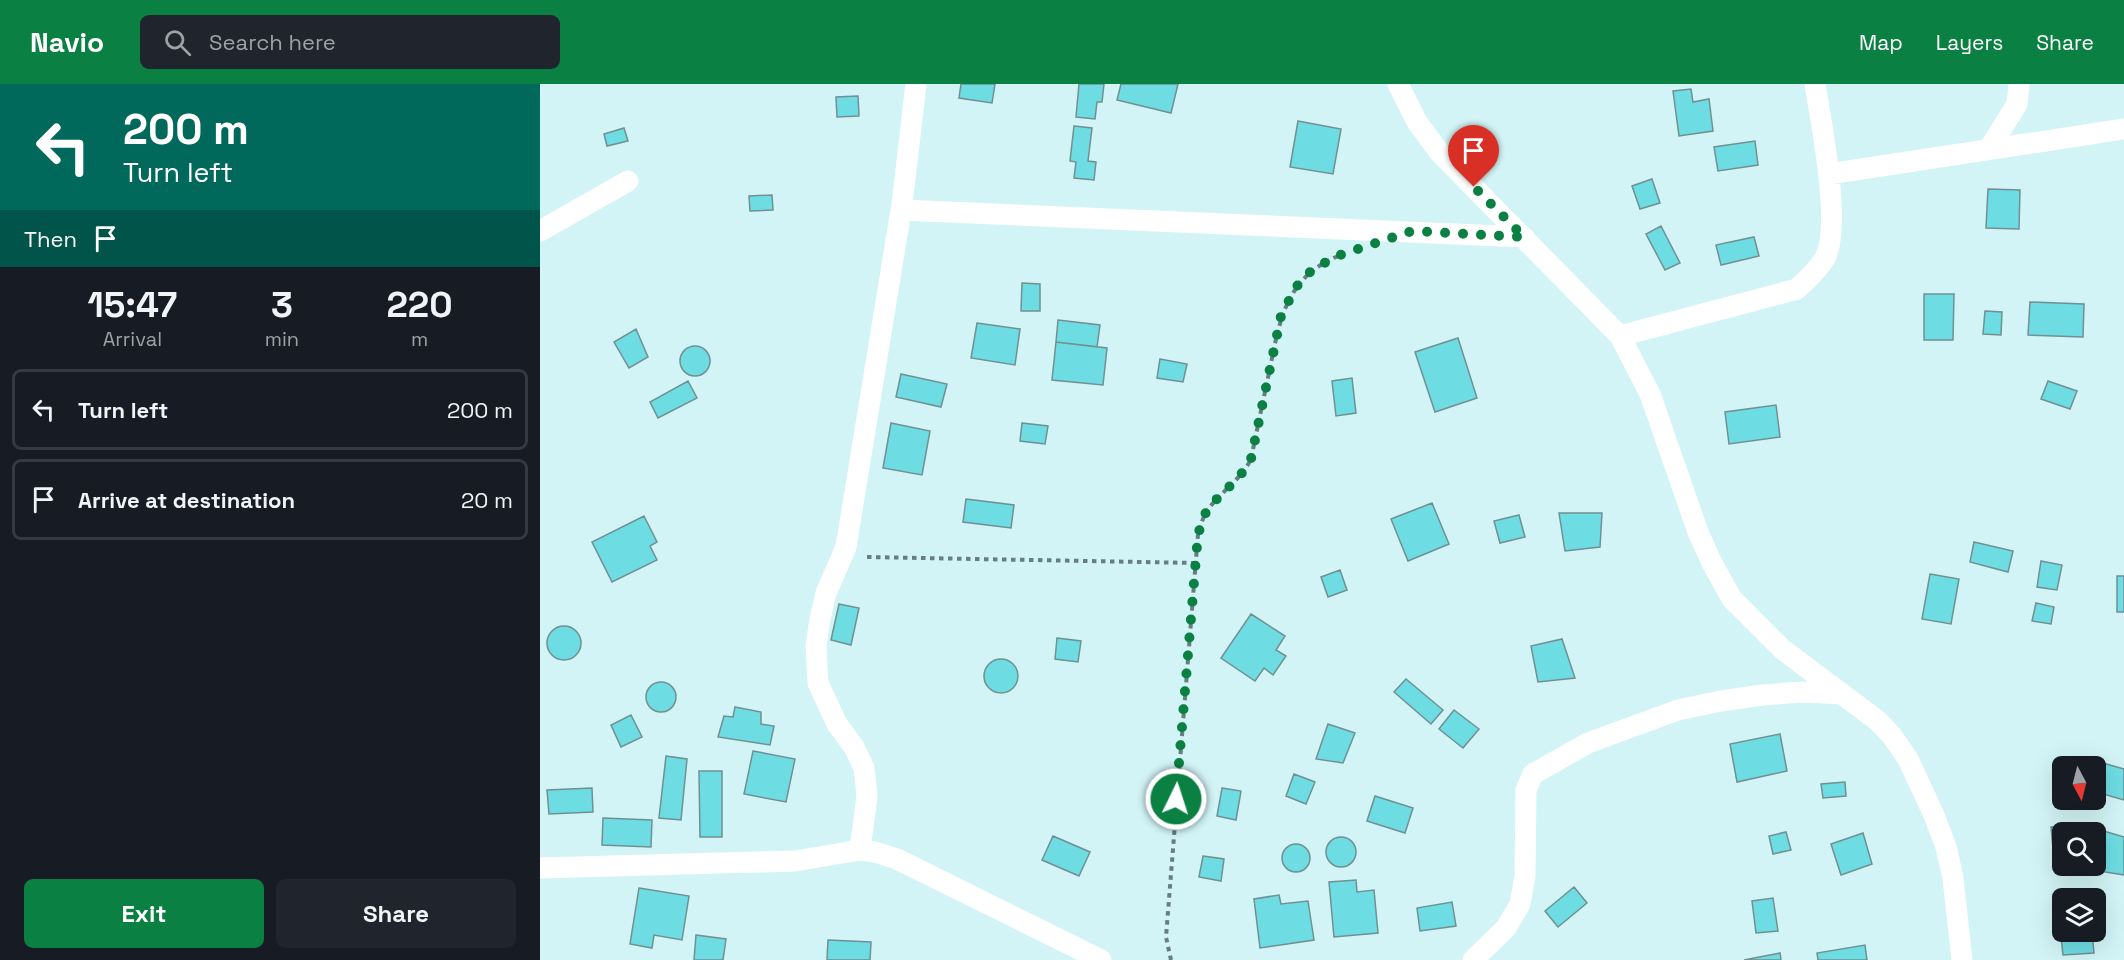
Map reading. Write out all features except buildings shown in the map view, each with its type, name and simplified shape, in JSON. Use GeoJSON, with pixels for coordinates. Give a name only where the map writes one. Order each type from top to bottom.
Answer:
{"type":"FeatureCollection","features":[{"type":"Feature","properties":{"kind":"street"},"geometry":{"type":"LineString","coordinates":[[860,850],[867,796],[864,768],[854,747],[837,724],[818,683],[816,646],[819,619],[826,593],[846,547],[900,210],[916,84]]}},
{"type":"Feature","properties":{"kind":"street"},"geometry":{"type":"LineString","coordinates":[[1398,84],[1417,122],[1440,153],[1620,336],[1650,394],[1698,532],[1732,599],[1782,650],[1878,721],[1908,759],[1946,847],[1953,878],[1962,960]]}},
{"type":"Feature","properties":{"kind":"street"},"geometry":{"type":"LineString","coordinates":[[1620,336],[1797,289],[1826,257],[1831,232],[1828,174],[1815,84]]}},
{"type":"Feature","properties":{"kind":"street"},"geometry":{"type":"LineString","coordinates":[[1989,149],[2017,104],[2019,84]]}},
{"type":"Feature","properties":{"kind":"street"},"geometry":{"type":"LineString","coordinates":[[1828,174],[2124,129]]}},
{"type":"Feature","properties":{"kind":"street"},"geometry":{"type":"LineString","coordinates":[[540,231],[628,181]]}},
{"type":"Feature","properties":{"kind":"street"},"geometry":{"type":"LineString","coordinates":[[900,210],[1524,237]]}},
{"type":"Feature","properties":{"kind":"street"},"geometry":{"type":"LineString","coordinates":[[1473,960],[1506,928],[1520,904],[1525,876],[1526,790],[1533,774],[1588,743],[1678,710],[1721,700],[1762,695],[1803,692],[1843,694]]}},
{"type":"Feature","properties":{"kind":"street"},"geometry":{"type":"LineString","coordinates":[[540,868],[795,861],[860,850],[875,852],[897,859],[1101,960]]}},
{"type":"Feature","properties":{"kind":"path"},"geometry":{"type":"LineString","coordinates":[[1171,960],[1166,937],[1198,534],[1205,514],[1216,499],[1247,469],[1251,459],[1281,316],[1296,287],[1313,269],[1350,252]]}},
{"type":"Feature","properties":{"kind":"path"},"geometry":{"type":"LineString","coordinates":[[842,557],[1196,563]]}},
{"type":"Feature","properties":{"kind":"route"},"geometry":{"type":"LineString","coordinates":[[1176,799],[1198,534],[1205,514],[1216,499],[1247,469],[1251,459],[1281,316],[1296,287],[1313,269],[1340,255],[1412,231],[1524,237],[1474,187]]}}]}
